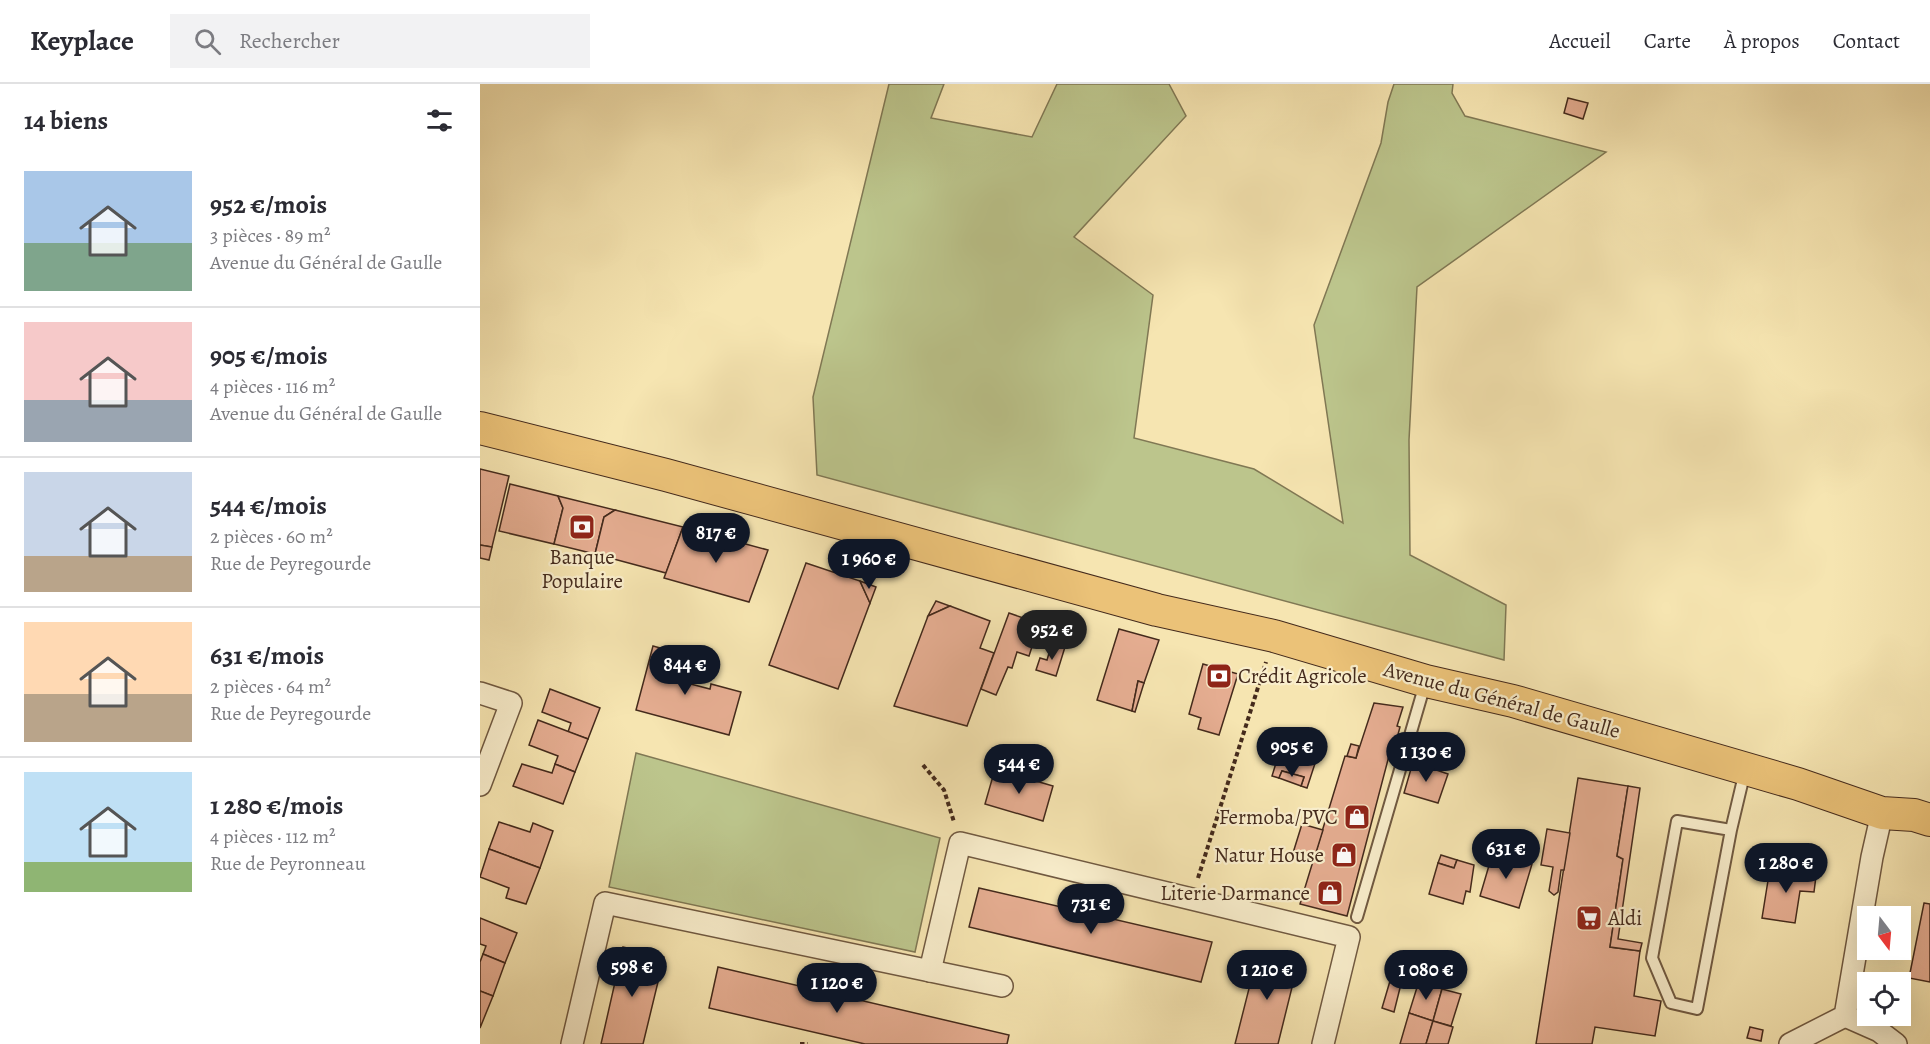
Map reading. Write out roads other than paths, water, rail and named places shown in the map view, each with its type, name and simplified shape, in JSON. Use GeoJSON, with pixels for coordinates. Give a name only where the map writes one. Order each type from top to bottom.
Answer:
{"type":"FeatureCollection","features":[{"type":"Feature","properties":{"kind":"main road","name":"Avenue du Général de Gaulle"},"geometry":{"type":"LineString","coordinates":[[480,428],[666,475],[1157,610],[1274,636],[1426,681],[1513,701],[1746,768],[1882,813],[1914,815],[1930,820]]}},
{"type":"Feature","properties":{"kind":"street"},"geometry":{"type":"LineString","coordinates":[[480,693],[511,703],[480,785]]}},
{"type":"Feature","properties":{"kind":"street"},"geometry":{"type":"LineString","coordinates":[[1845,1016],[1872,857],[1882,813]]}},
{"type":"Feature","properties":{"kind":"street"},"geometry":{"type":"LineString","coordinates":[[930,970],[960,843],[1349,937],[1323,1044]]}},
{"type":"Feature","properties":{"kind":"street"},"geometry":{"type":"LineString","coordinates":[[572,1044],[605,903],[1002,986]]}},
{"type":"Feature","properties":{"kind":"street"},"geometry":{"type":"LineString","coordinates":[[1790,1044],[1845,1016]]}},
{"type":"Feature","properties":{"kind":"street"},"geometry":{"type":"LineString","coordinates":[[1845,1016],[1879,1031],[1896,1044]]}},
{"type":"Feature","properties":{"kind":"lane"},"geometry":{"type":"LineString","coordinates":[[1356,917],[1426,681]]}},
{"type":"Feature","properties":{"kind":"lane"},"geometry":{"type":"LineString","coordinates":[[1731,830],[1677,820],[1652,958],[1671,1003],[1697,1009],[1731,830],[1746,768]]}},
{"type":"Feature","properties":{"kind":"place","name":"Banque Populaire"},"geometry":{"type":"Point","coordinates":[582,527]}},
{"type":"Feature","properties":{"kind":"place","name":"Crédit Agricole"},"geometry":{"type":"Point","coordinates":[1219,676]}},
{"type":"Feature","properties":{"kind":"place","name":"Fermoba/PVC"},"geometry":{"type":"Point","coordinates":[1357,817]}},
{"type":"Feature","properties":{"kind":"place","name":"Natur House"},"geometry":{"type":"Point","coordinates":[1344,855]}},
{"type":"Feature","properties":{"kind":"place","name":"Literie Darmance"},"geometry":{"type":"Point","coordinates":[1330,893]}},
{"type":"Feature","properties":{"kind":"place","name":"Aldi"},"geometry":{"type":"Point","coordinates":[1589,918]}}]}
